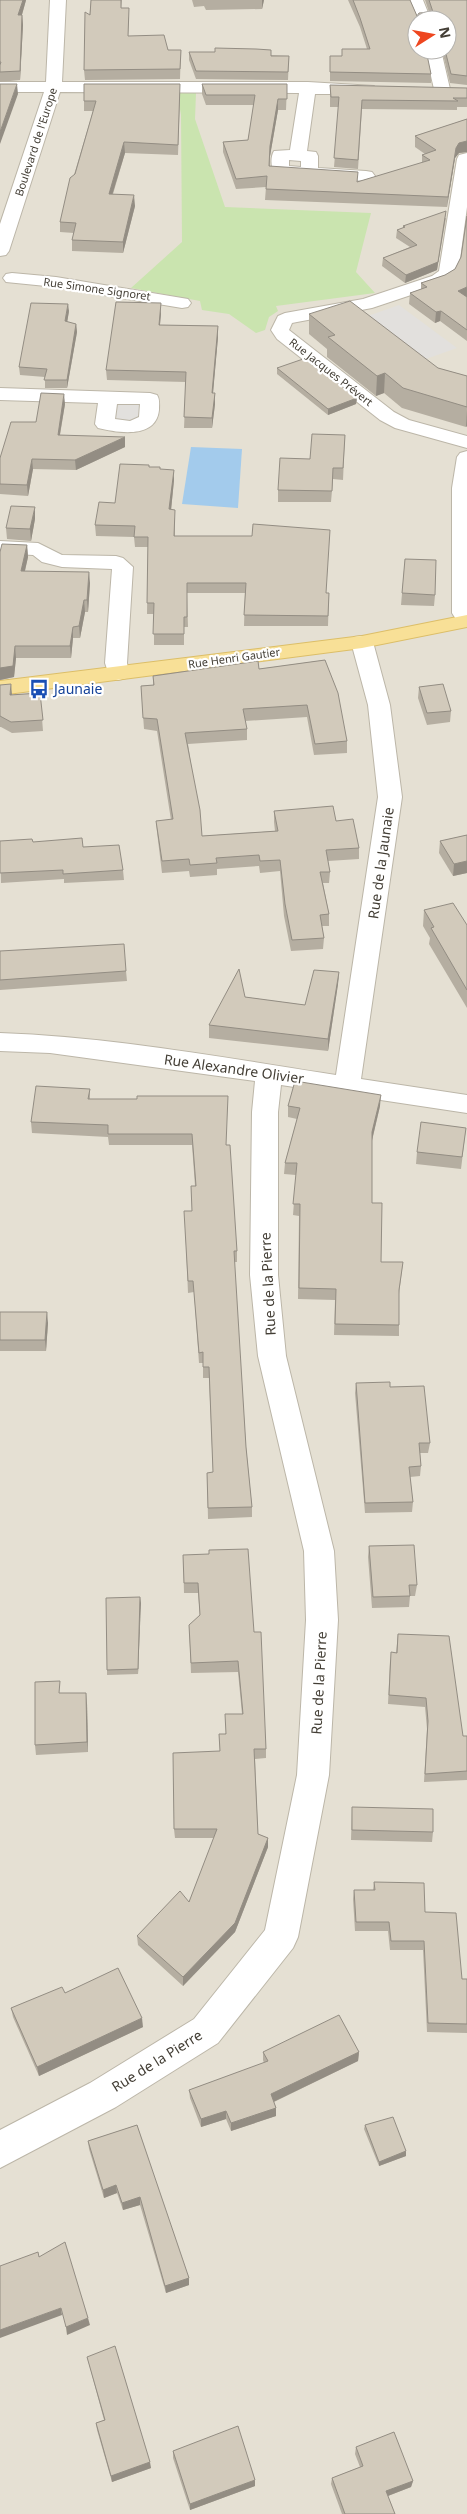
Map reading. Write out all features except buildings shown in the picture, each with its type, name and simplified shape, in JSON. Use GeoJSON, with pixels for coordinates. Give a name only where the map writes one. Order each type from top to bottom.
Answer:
{"type":"FeatureCollection","features":[{"type":"Feature","properties":{"kind":"main road","name":"Rue Henri Gautier"},"geometry":{"type":"LineString","coordinates":[[0,688],[362,642],[467,620]]}},
{"type":"Feature","properties":{"kind":"street","name":"Boulevard de l'Europe"},"geometry":{"type":"LineString","coordinates":[[0,251],[54,87],[58,0]]}},
{"type":"Feature","properties":{"kind":"street"},"geometry":{"type":"LineString","coordinates":[[435,60],[442,89]]}},
{"type":"Feature","properties":{"kind":"street"},"geometry":{"type":"LineString","coordinates":[[0,87],[385,89]]}},
{"type":"Feature","properties":{"kind":"street"},"geometry":{"type":"LineString","coordinates":[[308,88],[298,155],[280,155],[281,171],[366,176]]}},
{"type":"Feature","properties":{"kind":"street"},"geometry":{"type":"LineString","coordinates":[[423,89],[459,90]]}},
{"type":"Feature","properties":{"kind":"street","name":"Rue Jacques Prévert"},"geometry":{"type":"LineString","coordinates":[[467,158],[465,160],[450,267],[447,274],[438,280],[366,304],[292,317],[285,320],[280,330],[329,372],[387,416],[402,424],[467,442]]}},
{"type":"Feature","properties":{"kind":"street","name":"Rue Simone Signoret"},"geometry":{"type":"LineString","coordinates":[[4,278],[82,286],[182,303]]}},
{"type":"Feature","properties":{"kind":"street"},"geometry":{"type":"LineString","coordinates":[[0,394],[108,397]]}},
{"type":"Feature","properties":{"kind":"street"},"geometry":{"type":"LineString","coordinates":[[467,457],[462,488],[463,613],[467,620]]}},
{"type":"Feature","properties":{"kind":"street"},"geometry":{"type":"LineString","coordinates":[[0,546],[38,549],[49,558],[116,562],[123,566],[116,663],[118,673]]}},
{"type":"Feature","properties":{"kind":"street","name":"Rue de la Jaunaie"},"geometry":{"type":"LineString","coordinates":[[347,1086],[390,797],[378,705],[362,642]]}},
{"type":"Feature","properties":{"kind":"street","name":"Rue Alexandre Olivier"},"geometry":{"type":"LineString","coordinates":[[0,1042],[60,1045],[467,1104]]}},
{"type":"Feature","properties":{"kind":"street","name":"Rue de la Pierre"},"geometry":{"type":"LineString","coordinates":[[0,2150],[103,2094],[206,2030],[281,1937],[314,1775],[322,1620],[319,1551],[271,1347],[264,1276],[265,1112],[269,1074]]}},
{"type":"Feature","properties":{"kind":"shaded area"},"geometry":{"type":"Polygon","coordinates":[[[0,0],[467,0],[467,2514],[0,2514],[0,0]]]}},
{"type":"Feature","properties":{"kind":"shaded area"},"geometry":{"type":"Polygon","coordinates":[[[399,305],[457,348],[423,360],[365,317],[399,305]]]}},
{"type":"Feature","properties":{"kind":"shaded area"},"geometry":{"type":"Polygon","coordinates":[[[112,399],[146,400],[145,419],[132,425],[109,422],[112,399]]]}},
{"type":"Feature","properties":{"kind":"green space"},"geometry":{"type":"Polygon","coordinates":[[[177,91],[196,93],[195,119],[225,207],[371,213],[356,272],[375,293],[276,306],[278,311],[269,317],[265,330],[256,333],[229,314],[202,310],[200,301],[131,288],[182,242],[181,115],[177,91]]]}},
{"type":"Feature","properties":{"kind":"water"},"geometry":{"type":"Polygon","coordinates":[[[191,447],[242,449],[238,508],[182,504],[191,447]]]}},
{"type":"Feature","properties":{"kind":"place","name":"Jaunaie"},"geometry":{"type":"Point","coordinates":[39,689]}}]}
